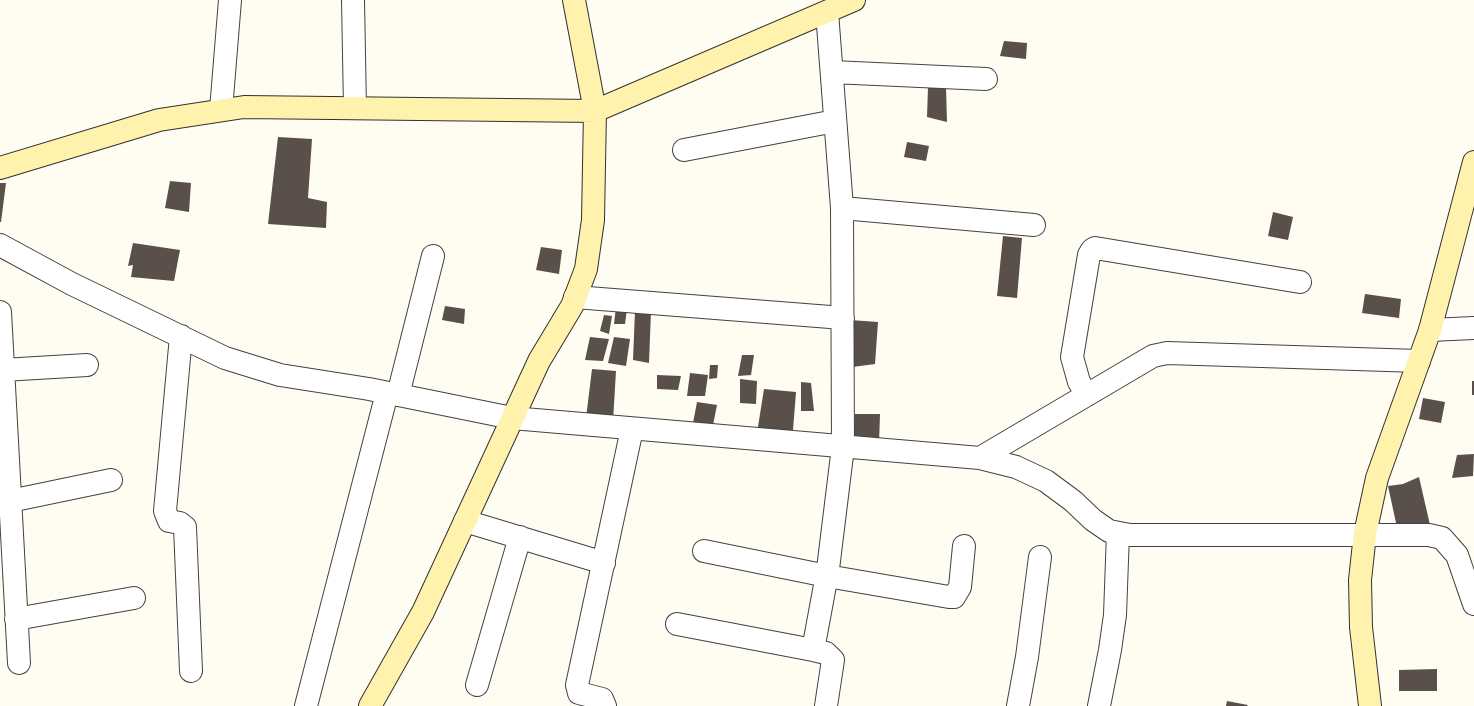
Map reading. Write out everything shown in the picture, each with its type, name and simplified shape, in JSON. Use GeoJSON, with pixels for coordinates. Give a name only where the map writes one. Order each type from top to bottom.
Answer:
{"type":"FeatureCollection","features":[{"type":"Feature","properties":{"kind":"street"},"geometry":{"type":"LineString","coordinates":[[221,110],[230,0]]}},
{"type":"Feature","properties":{"kind":"street"},"geometry":{"type":"LineString","coordinates":[[353,0],[355,108]]}},
{"type":"Feature","properties":{"kind":"street"},"geometry":{"type":"LineString","coordinates":[[370,706],[423,612],[539,361],[572,306],[586,269],[593,220],[594,111],[574,0]]}},
{"type":"Feature","properties":{"kind":"street"},"geometry":{"type":"LineString","coordinates":[[0,168],[159,120],[244,107],[594,111],[854,0]]}},
{"type":"Feature","properties":{"kind":"street"},"geometry":{"type":"LineString","coordinates":[[813,650],[827,576],[843,447],[842,208],[827,12]]}},
{"type":"Feature","properties":{"kind":"street"},"geometry":{"type":"LineString","coordinates":[[832,72],[986,79]]}},
{"type":"Feature","properties":{"kind":"street"},"geometry":{"type":"LineString","coordinates":[[684,150],[835,121]]}},
{"type":"Feature","properties":{"kind":"street"},"geometry":{"type":"LineString","coordinates":[[1370,706],[1361,627],[1360,580],[1365,534],[1377,478],[1430,330],[1474,162]]}},
{"type":"Feature","properties":{"kind":"street"},"geometry":{"type":"LineString","coordinates":[[842,208],[1034,225]]}},
{"type":"Feature","properties":{"kind":"street"},"geometry":{"type":"LineString","coordinates":[[0,245],[72,284],[225,358],[280,375],[392,394],[512,418],[980,458],[1016,467],[1046,481],[1093,520],[1109,531],[1118,533],[1159,536],[1365,534],[1429,535],[1442,538],[1468,563],[1474,604]]}},
{"type":"Feature","properties":{"kind":"street"},"geometry":{"type":"LineString","coordinates":[[1087,395],[1079,382],[1072,357],[1089,255],[1092,250],[1096,248],[1300,282]]}},
{"type":"Feature","properties":{"kind":"street"},"geometry":{"type":"LineString","coordinates":[[306,706],[392,394],[433,256]]}},
{"type":"Feature","properties":{"kind":"street"},"geometry":{"type":"LineString","coordinates":[[575,297],[843,318]]}},
{"type":"Feature","properties":{"kind":"street"},"geometry":{"type":"LineString","coordinates":[[0,312],[19,664]]}},
{"type":"Feature","properties":{"kind":"street"},"geometry":{"type":"LineString","coordinates":[[1430,330],[1474,328]]}},
{"type":"Feature","properties":{"kind":"street"},"geometry":{"type":"LineString","coordinates":[[181,336],[165,511],[169,521],[180,523],[185,527],[191,671]]}},
{"type":"Feature","properties":{"kind":"street"},"geometry":{"type":"LineString","coordinates":[[980,458],[1153,356],[1167,353],[1419,362]]}},
{"type":"Feature","properties":{"kind":"street"},"geometry":{"type":"LineString","coordinates":[[3,370],[87,365]]}},
{"type":"Feature","properties":{"kind":"street"},"geometry":{"type":"LineString","coordinates":[[605,706],[602,699],[579,693],[577,685],[632,429]]}},
{"type":"Feature","properties":{"kind":"street"},"geometry":{"type":"LineString","coordinates":[[10,501],[111,480]]}},
{"type":"Feature","properties":{"kind":"street"},"geometry":{"type":"LineString","coordinates":[[465,521],[604,563]]}},
{"type":"Feature","properties":{"kind":"street"},"geometry":{"type":"LineString","coordinates":[[1099,706],[1115,615],[1118,533]]}},
{"type":"Feature","properties":{"kind":"street"},"geometry":{"type":"LineString","coordinates":[[477,685],[520,538]]}},
{"type":"Feature","properties":{"kind":"street"},"geometry":{"type":"LineString","coordinates":[[704,551],[827,576],[954,597],[960,587],[964,546]]}},
{"type":"Feature","properties":{"kind":"street"},"geometry":{"type":"LineString","coordinates":[[1018,706],[1027,657],[1040,557]]}},
{"type":"Feature","properties":{"kind":"street"},"geometry":{"type":"LineString","coordinates":[[16,619],[134,598]]}},
{"type":"Feature","properties":{"kind":"street"},"geometry":{"type":"LineString","coordinates":[[677,624],[826,653],[832,660],[826,706]]}},
{"type":"Feature","properties":{"kind":"building"},"geometry":{"type":"Polygon","coordinates":[[[1004,41],[1027,43],[1026,59],[1000,56],[1004,41]]]}},
{"type":"Feature","properties":{"kind":"building"},"geometry":{"type":"Polygon","coordinates":[[[928,87],[946,87],[947,122],[927,117],[928,87]]]}},
{"type":"Feature","properties":{"kind":"building"},"geometry":{"type":"Polygon","coordinates":[[[278,137],[312,139],[308,198],[327,202],[326,228],[268,224],[278,137]]]}},
{"type":"Feature","properties":{"kind":"building"},"geometry":{"type":"Polygon","coordinates":[[[907,142],[929,146],[926,161],[904,157],[907,142]]]}},
{"type":"Feature","properties":{"kind":"building"},"geometry":{"type":"Polygon","coordinates":[[[170,181],[191,183],[189,212],[165,208],[170,181]]]}},
{"type":"Feature","properties":{"kind":"building"},"geometry":{"type":"Polygon","coordinates":[[[0,183],[6,183],[1,222],[0,222],[0,183]]]}},
{"type":"Feature","properties":{"kind":"building"},"geometry":{"type":"Polygon","coordinates":[[[1273,212],[1293,217],[1288,240],[1268,236],[1273,212]]]}},
{"type":"Feature","properties":{"kind":"building"},"geometry":{"type":"Polygon","coordinates":[[[1003,236],[1022,238],[1017,298],[997,296],[1003,236]]]}},
{"type":"Feature","properties":{"kind":"building"},"geometry":{"type":"Polygon","coordinates":[[[133,243],[180,250],[174,281],[131,277],[133,265],[128,266],[133,243]]]}},
{"type":"Feature","properties":{"kind":"building"},"geometry":{"type":"Polygon","coordinates":[[[541,247],[562,250],[559,274],[536,270],[541,247]]]}},
{"type":"Feature","properties":{"kind":"building"},"geometry":{"type":"Polygon","coordinates":[[[1365,294],[1401,299],[1399,318],[1362,313],[1365,294]]]}},
{"type":"Feature","properties":{"kind":"building"},"geometry":{"type":"Polygon","coordinates":[[[445,306],[465,309],[464,324],[442,320],[445,306]]]}},
{"type":"Feature","properties":{"kind":"building"},"geometry":{"type":"Polygon","coordinates":[[[616,307],[627,309],[625,324],[614,324],[616,307]]]}},
{"type":"Feature","properties":{"kind":"building"},"geometry":{"type":"Polygon","coordinates":[[[635,311],[651,311],[649,363],[633,360],[635,311]]]}},
{"type":"Feature","properties":{"kind":"building"},"geometry":{"type":"Polygon","coordinates":[[[604,315],[612,316],[609,334],[600,331],[604,315]]]}},
{"type":"Feature","properties":{"kind":"building"},"geometry":{"type":"Polygon","coordinates":[[[850,320],[878,322],[875,364],[845,368],[850,320]]]}},
{"type":"Feature","properties":{"kind":"building"},"geometry":{"type":"Polygon","coordinates":[[[590,337],[609,339],[603,361],[585,360],[590,337]]]}},
{"type":"Feature","properties":{"kind":"building"},"geometry":{"type":"Polygon","coordinates":[[[614,337],[630,339],[626,366],[608,363],[614,337]]]}},
{"type":"Feature","properties":{"kind":"building"},"geometry":{"type":"Polygon","coordinates":[[[742,355],[754,355],[751,375],[738,376],[742,355]]]}},
{"type":"Feature","properties":{"kind":"building"},"geometry":{"type":"Polygon","coordinates":[[[710,365],[718,365],[717,378],[709,379],[710,365]]]}},
{"type":"Feature","properties":{"kind":"building"},"geometry":{"type":"Polygon","coordinates":[[[592,369],[616,371],[613,421],[586,418],[592,369]]]}},
{"type":"Feature","properties":{"kind":"building"},"geometry":{"type":"Polygon","coordinates":[[[690,373],[708,375],[705,396],[687,396],[690,373]]]}},
{"type":"Feature","properties":{"kind":"building"},"geometry":{"type":"Polygon","coordinates":[[[657,375],[681,376],[678,390],[657,389],[657,375]]]}},
{"type":"Feature","properties":{"kind":"building"},"geometry":{"type":"Polygon","coordinates":[[[740,379],[757,381],[756,404],[740,403],[740,379]]]}},
{"type":"Feature","properties":{"kind":"building"},"geometry":{"type":"Polygon","coordinates":[[[1472,381],[1474,381],[1474,395],[1472,395],[1472,381]]]}},
{"type":"Feature","properties":{"kind":"building"},"geometry":{"type":"Polygon","coordinates":[[[801,382],[811,383],[814,411],[801,411],[801,382]]]}},
{"type":"Feature","properties":{"kind":"building"},"geometry":{"type":"Polygon","coordinates":[[[764,389],[796,392],[792,443],[757,433],[764,389]]]}},
{"type":"Feature","properties":{"kind":"building"},"geometry":{"type":"Polygon","coordinates":[[[1423,398],[1445,402],[1441,423],[1419,419],[1423,398]]]}},
{"type":"Feature","properties":{"kind":"building"},"geometry":{"type":"Polygon","coordinates":[[[697,402],[717,405],[713,425],[693,423],[697,402]]]}},
{"type":"Feature","properties":{"kind":"building"},"geometry":{"type":"Polygon","coordinates":[[[855,414],[880,414],[879,444],[853,442],[855,414]]]}},
{"type":"Feature","properties":{"kind":"building"},"geometry":{"type":"Polygon","coordinates":[[[1474,454],[1473,476],[1452,478],[1457,455],[1474,454]]]}},
{"type":"Feature","properties":{"kind":"building"},"geometry":{"type":"Polygon","coordinates":[[[1419,477],[1430,525],[1398,532],[1388,486],[1403,484],[1419,477]]]}},
{"type":"Feature","properties":{"kind":"building"},"geometry":{"type":"Polygon","coordinates":[[[1437,669],[1437,691],[1399,691],[1399,670],[1437,669]]]}},
{"type":"Feature","properties":{"kind":"building"},"geometry":{"type":"Polygon","coordinates":[[[1227,701],[1248,705],[1226,706],[1227,701]]]}}]}
